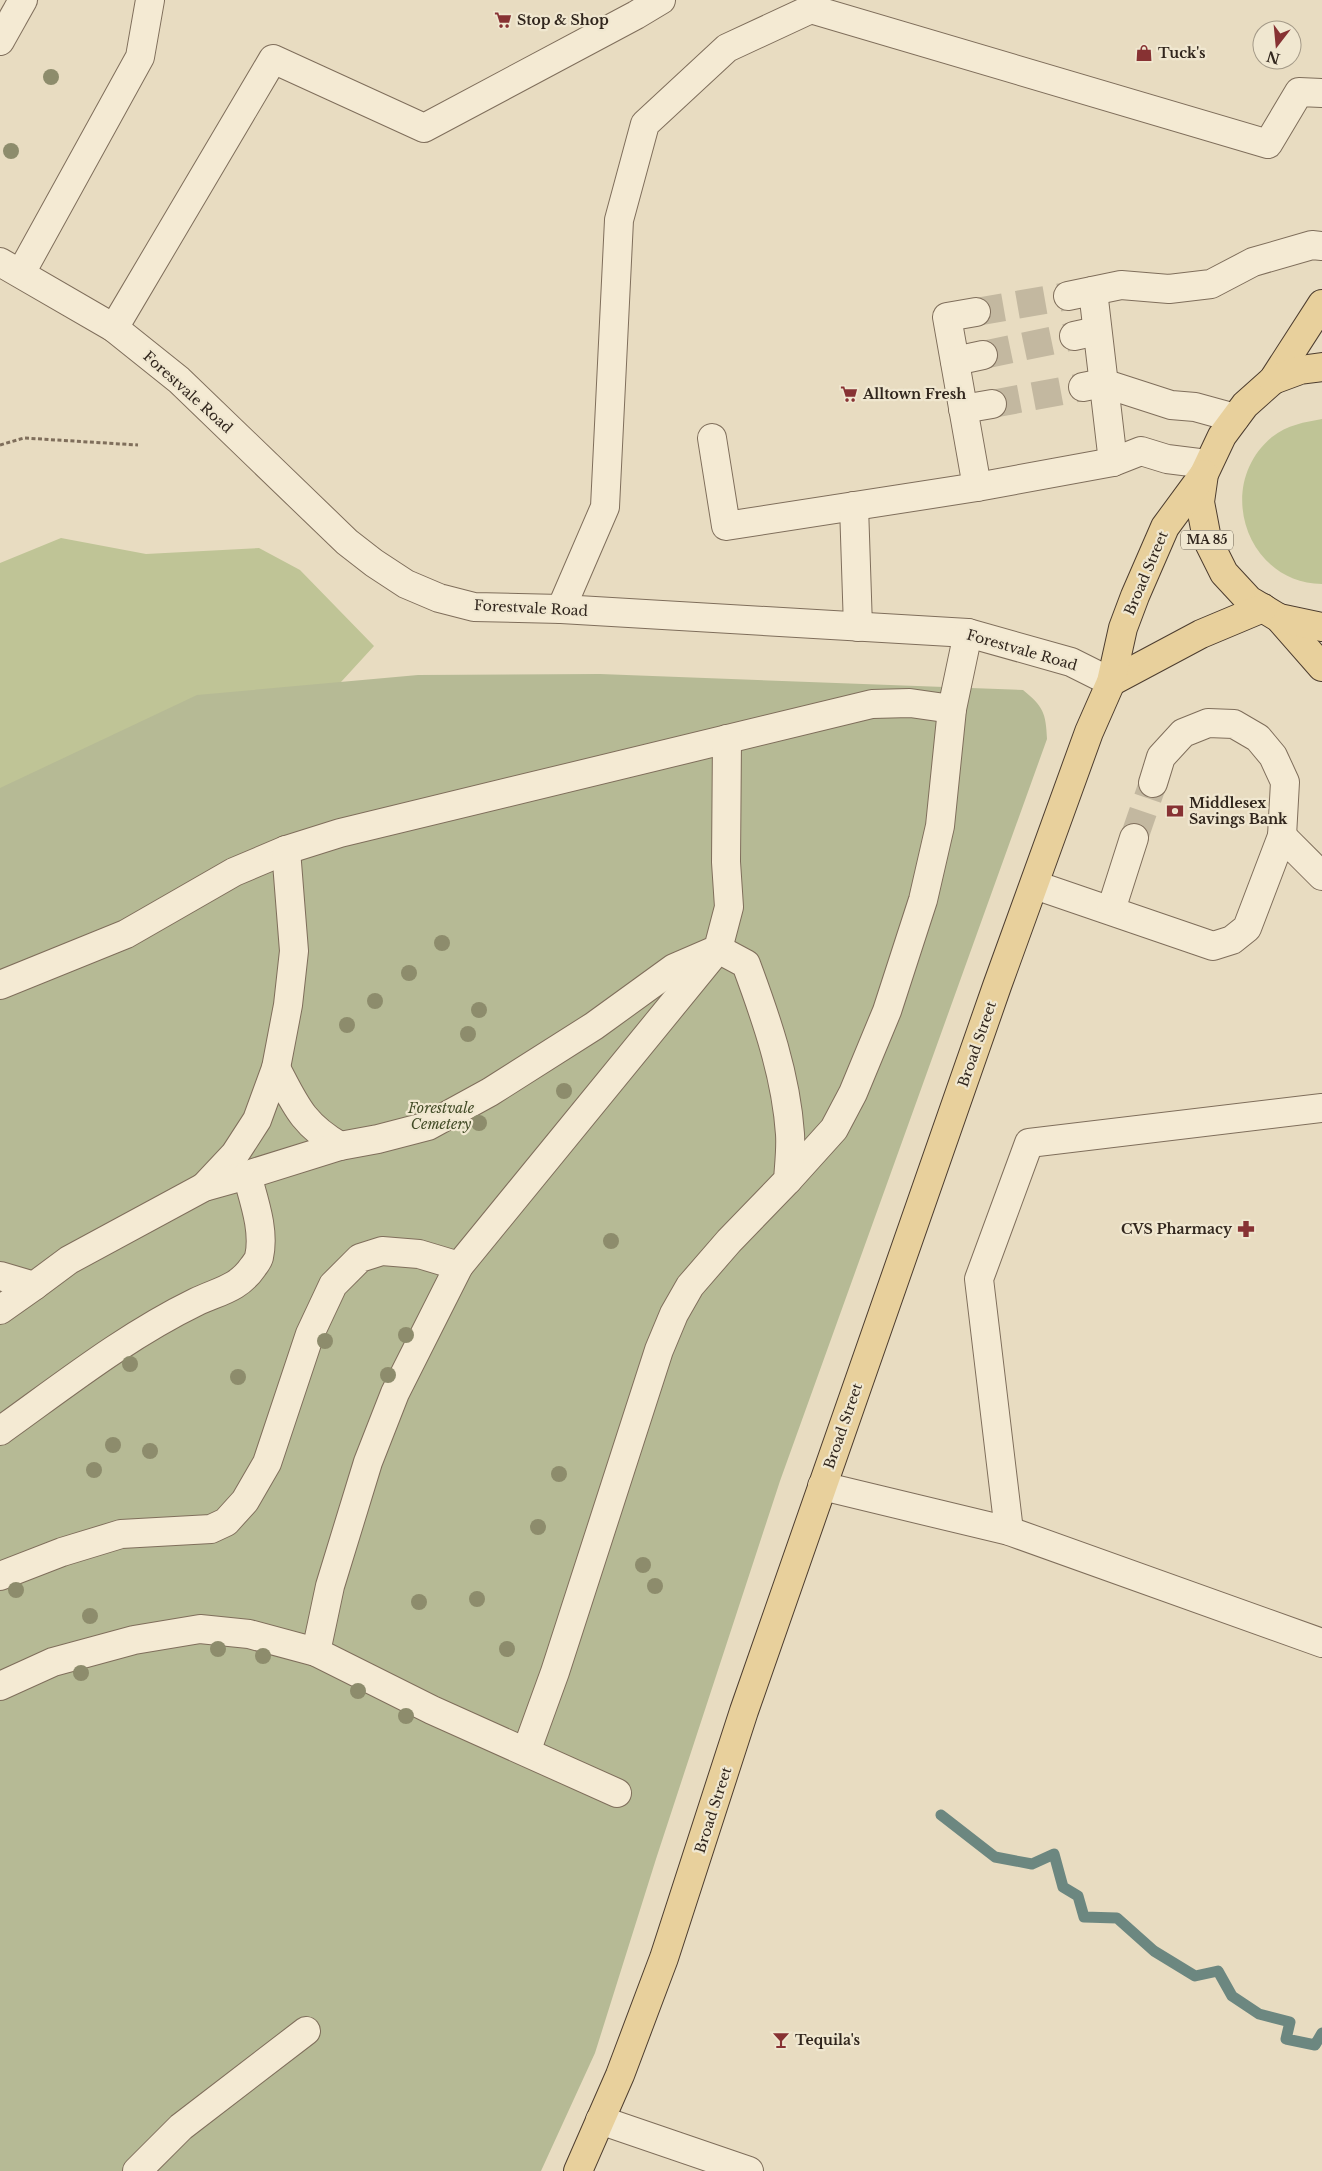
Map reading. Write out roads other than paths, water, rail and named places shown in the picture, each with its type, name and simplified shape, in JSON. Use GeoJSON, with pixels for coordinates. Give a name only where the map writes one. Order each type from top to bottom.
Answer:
{"type":"FeatureCollection","features":[{"type":"Feature","properties":{"kind":"main road","name":"MA 85"},"geometry":{"type":"LineString","coordinates":[[1322,304],[1272,380],[1245,405],[1222,436],[1206,469],[1200,502],[1207,539],[1224,573],[1250,600],[1271,613],[1322,667]]}},
{"type":"Feature","properties":{"kind":"main road"},"geometry":{"type":"LineString","coordinates":[[1272,380],[1300,370],[1322,367]]}},
{"type":"Feature","properties":{"kind":"main road","name":"Broad Street"},"geometry":{"type":"LineString","coordinates":[[578,2171],[620,2075],[664,1958],[744,1711],[993,996],[1035,885],[1089,732],[1111,682],[1123,628],[1165,526],[1206,469]]}},
{"type":"Feature","properties":{"kind":"main road"},"geometry":{"type":"LineString","coordinates":[[1111,682],[1201,634],[1271,613],[1322,627]]}},
{"type":"Feature","properties":{"kind":"street"},"geometry":{"type":"LineString","coordinates":[[0,41],[23,0]]}},
{"type":"Feature","properties":{"kind":"street"},"geometry":{"type":"LineString","coordinates":[[10,267],[140,57],[150,0]]}},
{"type":"Feature","properties":{"kind":"street"},"geometry":{"type":"LineString","coordinates":[[114,328],[273,59],[424,128],[636,15],[660,0]]}},
{"type":"Feature","properties":{"kind":"street"},"geometry":{"type":"LineString","coordinates":[[561,609],[605,506],[619,220],[645,124],[727,48],[811,9],[1268,144],[1299,92],[1322,93]]}},
{"type":"Feature","properties":{"kind":"street"},"geometry":{"type":"LineString","coordinates":[[1113,462],[1093,385],[1080,294],[1121,284],[1169,289],[1211,284],[1253,262],[1312,245],[1322,246]]}},
{"type":"Feature","properties":{"kind":"street","name":"Forestvale Road"},"geometry":{"type":"LineString","coordinates":[[10,267],[114,328],[179,380],[346,542],[406,584],[439,598],[474,607],[561,609],[968,633],[1071,662],[1111,682]]}},
{"type":"Feature","properties":{"kind":"street"},"geometry":{"type":"LineString","coordinates":[[976,312],[947,317],[977,487]]}},
{"type":"Feature","properties":{"kind":"street"},"geometry":{"type":"LineString","coordinates":[[955,361],[983,355]]}},
{"type":"Feature","properties":{"kind":"street"},"geometry":{"type":"LineString","coordinates":[[1093,385],[1171,405],[1195,407],[1235,418]]}},
{"type":"Feature","properties":{"kind":"street"},"geometry":{"type":"LineString","coordinates":[[963,409],[992,404]]}},
{"type":"Feature","properties":{"kind":"street"},"geometry":{"type":"LineString","coordinates":[[712,438],[726,526],[977,487],[1113,462],[1141,451],[1206,469]]}},
{"type":"Feature","properties":{"kind":"street"},"geometry":{"type":"LineString","coordinates":[[854,506],[858,627]]}},
{"type":"Feature","properties":{"kind":"street"},"geometry":{"type":"LineString","coordinates":[[526,1752],[555,1672],[659,1350],[674,1314],[690,1286],[729,1240],[788,1180],[834,1129],[853,1093],[887,1012],[923,900],[940,826],[952,709],[968,633]]}},
{"type":"Feature","properties":{"kind":"street"},"geometry":{"type":"LineString","coordinates":[[0,985],[126,934],[234,872],[286,850],[340,833],[872,704],[910,703],[952,709]]}},
{"type":"Feature","properties":{"kind":"street"},"geometry":{"type":"LineString","coordinates":[[1035,885],[1213,946],[1232,940],[1247,928],[1282,836],[1284,782],[1273,756],[1258,738],[1234,724],[1208,723],[1183,733],[1161,757],[1153,783]]}},
{"type":"Feature","properties":{"kind":"street"},"geometry":{"type":"LineString","coordinates":[[316,1652],[330,1586],[368,1462],[395,1393],[459,1266],[718,949],[729,907],[726,862],[727,739]]}},
{"type":"Feature","properties":{"kind":"street"},"geometry":{"type":"LineString","coordinates":[[1282,836],[1322,876]]}},
{"type":"Feature","properties":{"kind":"street"},"geometry":{"type":"LineString","coordinates":[[1111,910],[1134,838]]}},
{"type":"Feature","properties":{"kind":"street"},"geometry":{"type":"LineString","coordinates":[[204,1187],[235,1154],[257,1120],[276,1068],[288,1005],[294,951],[286,850]]}},
{"type":"Feature","properties":{"kind":"street"},"geometry":{"type":"LineString","coordinates":[[718,949],[746,964],[764,1012],[784,1084],[790,1134],[788,1180]]}},
{"type":"Feature","properties":{"kind":"street"},"geometry":{"type":"LineString","coordinates":[[0,1310],[69,1260],[204,1187],[340,1146],[378,1139],[428,1126],[498,1087],[594,1026],[674,968],[718,949]]}},
{"type":"Feature","properties":{"kind":"street"},"geometry":{"type":"LineString","coordinates":[[276,1068],[300,1113],[322,1135],[340,1146]]}},
{"type":"Feature","properties":{"kind":"street"},"geometry":{"type":"LineString","coordinates":[[1009,1531],[980,1279],[1029,1144],[1322,1108]]}},
{"type":"Feature","properties":{"kind":"street"},"geometry":{"type":"LineString","coordinates":[[0,1431],[90,1367],[148,1329],[197,1302],[224,1292],[246,1277],[259,1258],[260,1227],[248,1175]]}},
{"type":"Feature","properties":{"kind":"street"},"geometry":{"type":"LineString","coordinates":[[0,1576],[62,1552],[121,1534],[212,1529],[226,1522],[245,1501],[267,1463],[310,1334],[333,1285],[360,1258],[382,1251],[419,1254],[459,1266]]}},
{"type":"Feature","properties":{"kind":"street"},"geometry":{"type":"LineString","coordinates":[[0,1276],[34,1286]]}},
{"type":"Feature","properties":{"kind":"street"},"geometry":{"type":"LineString","coordinates":[[822,1486],[1009,1531],[1322,1643]]}},
{"type":"Feature","properties":{"kind":"street"},"geometry":{"type":"LineString","coordinates":[[0,1686],[53,1662],[134,1640],[200,1629],[249,1634],[316,1652],[432,1710],[617,1793]]}},
{"type":"Feature","properties":{"kind":"street"},"geometry":{"type":"LineString","coordinates":[[136,2171],[181,2127],[306,2031]]}},
{"type":"Feature","properties":{"kind":"street"},"geometry":{"type":"LineString","coordinates":[[600,2120],[749,2171]]}},
{"type":"Feature","properties":{"kind":"waterway"},"geometry":{"type":"LineString","coordinates":[[941,1815],[995,1857],[1032,1864],[1054,1854],[1063,1887],[1078,1896],[1084,1917],[1117,1918],[1154,1951],[1195,1976],[1218,1971],[1232,1996],[1259,2014],[1290,2022],[1286,2039],[1315,2045],[1322,2033]]}},
{"type":"Feature","properties":{"kind":"tunnel"},"geometry":{"type":"LineString","coordinates":[[976,312],[1068,296]]}},
{"type":"Feature","properties":{"kind":"tunnel"},"geometry":{"type":"LineString","coordinates":[[983,355],[1074,336]]}},
{"type":"Feature","properties":{"kind":"tunnel"},"geometry":{"type":"LineString","coordinates":[[992,404],[1083,387]]}},
{"type":"Feature","properties":{"kind":"tunnel"},"geometry":{"type":"LineString","coordinates":[[1134,838],[1153,783]]}},
{"type":"Feature","properties":{"kind":"place","name":"Stop & Shop"},"geometry":{"type":"Point","coordinates":[503,20]}},
{"type":"Feature","properties":{"kind":"place","name":"Tuck's"},"geometry":{"type":"Point","coordinates":[1144,53]}},
{"type":"Feature","properties":{"kind":"place","name":"Alltown Fresh"},"geometry":{"type":"Point","coordinates":[849,394]}},
{"type":"Feature","properties":{"kind":"place","name":"Middlesex Savings Bank"},"geometry":{"type":"Point","coordinates":[1175,811]}},
{"type":"Feature","properties":{"kind":"place","name":"CVS Pharmacy"},"geometry":{"type":"Point","coordinates":[1246,1229]}},
{"type":"Feature","properties":{"kind":"place","name":"Tequila's"},"geometry":{"type":"Point","coordinates":[781,2040]}},
{"type":"Feature","properties":{"kind":"park label","name":"Forestvale Cemetery"},"geometry":{"type":"Point","coordinates":[441,1116]}}]}
